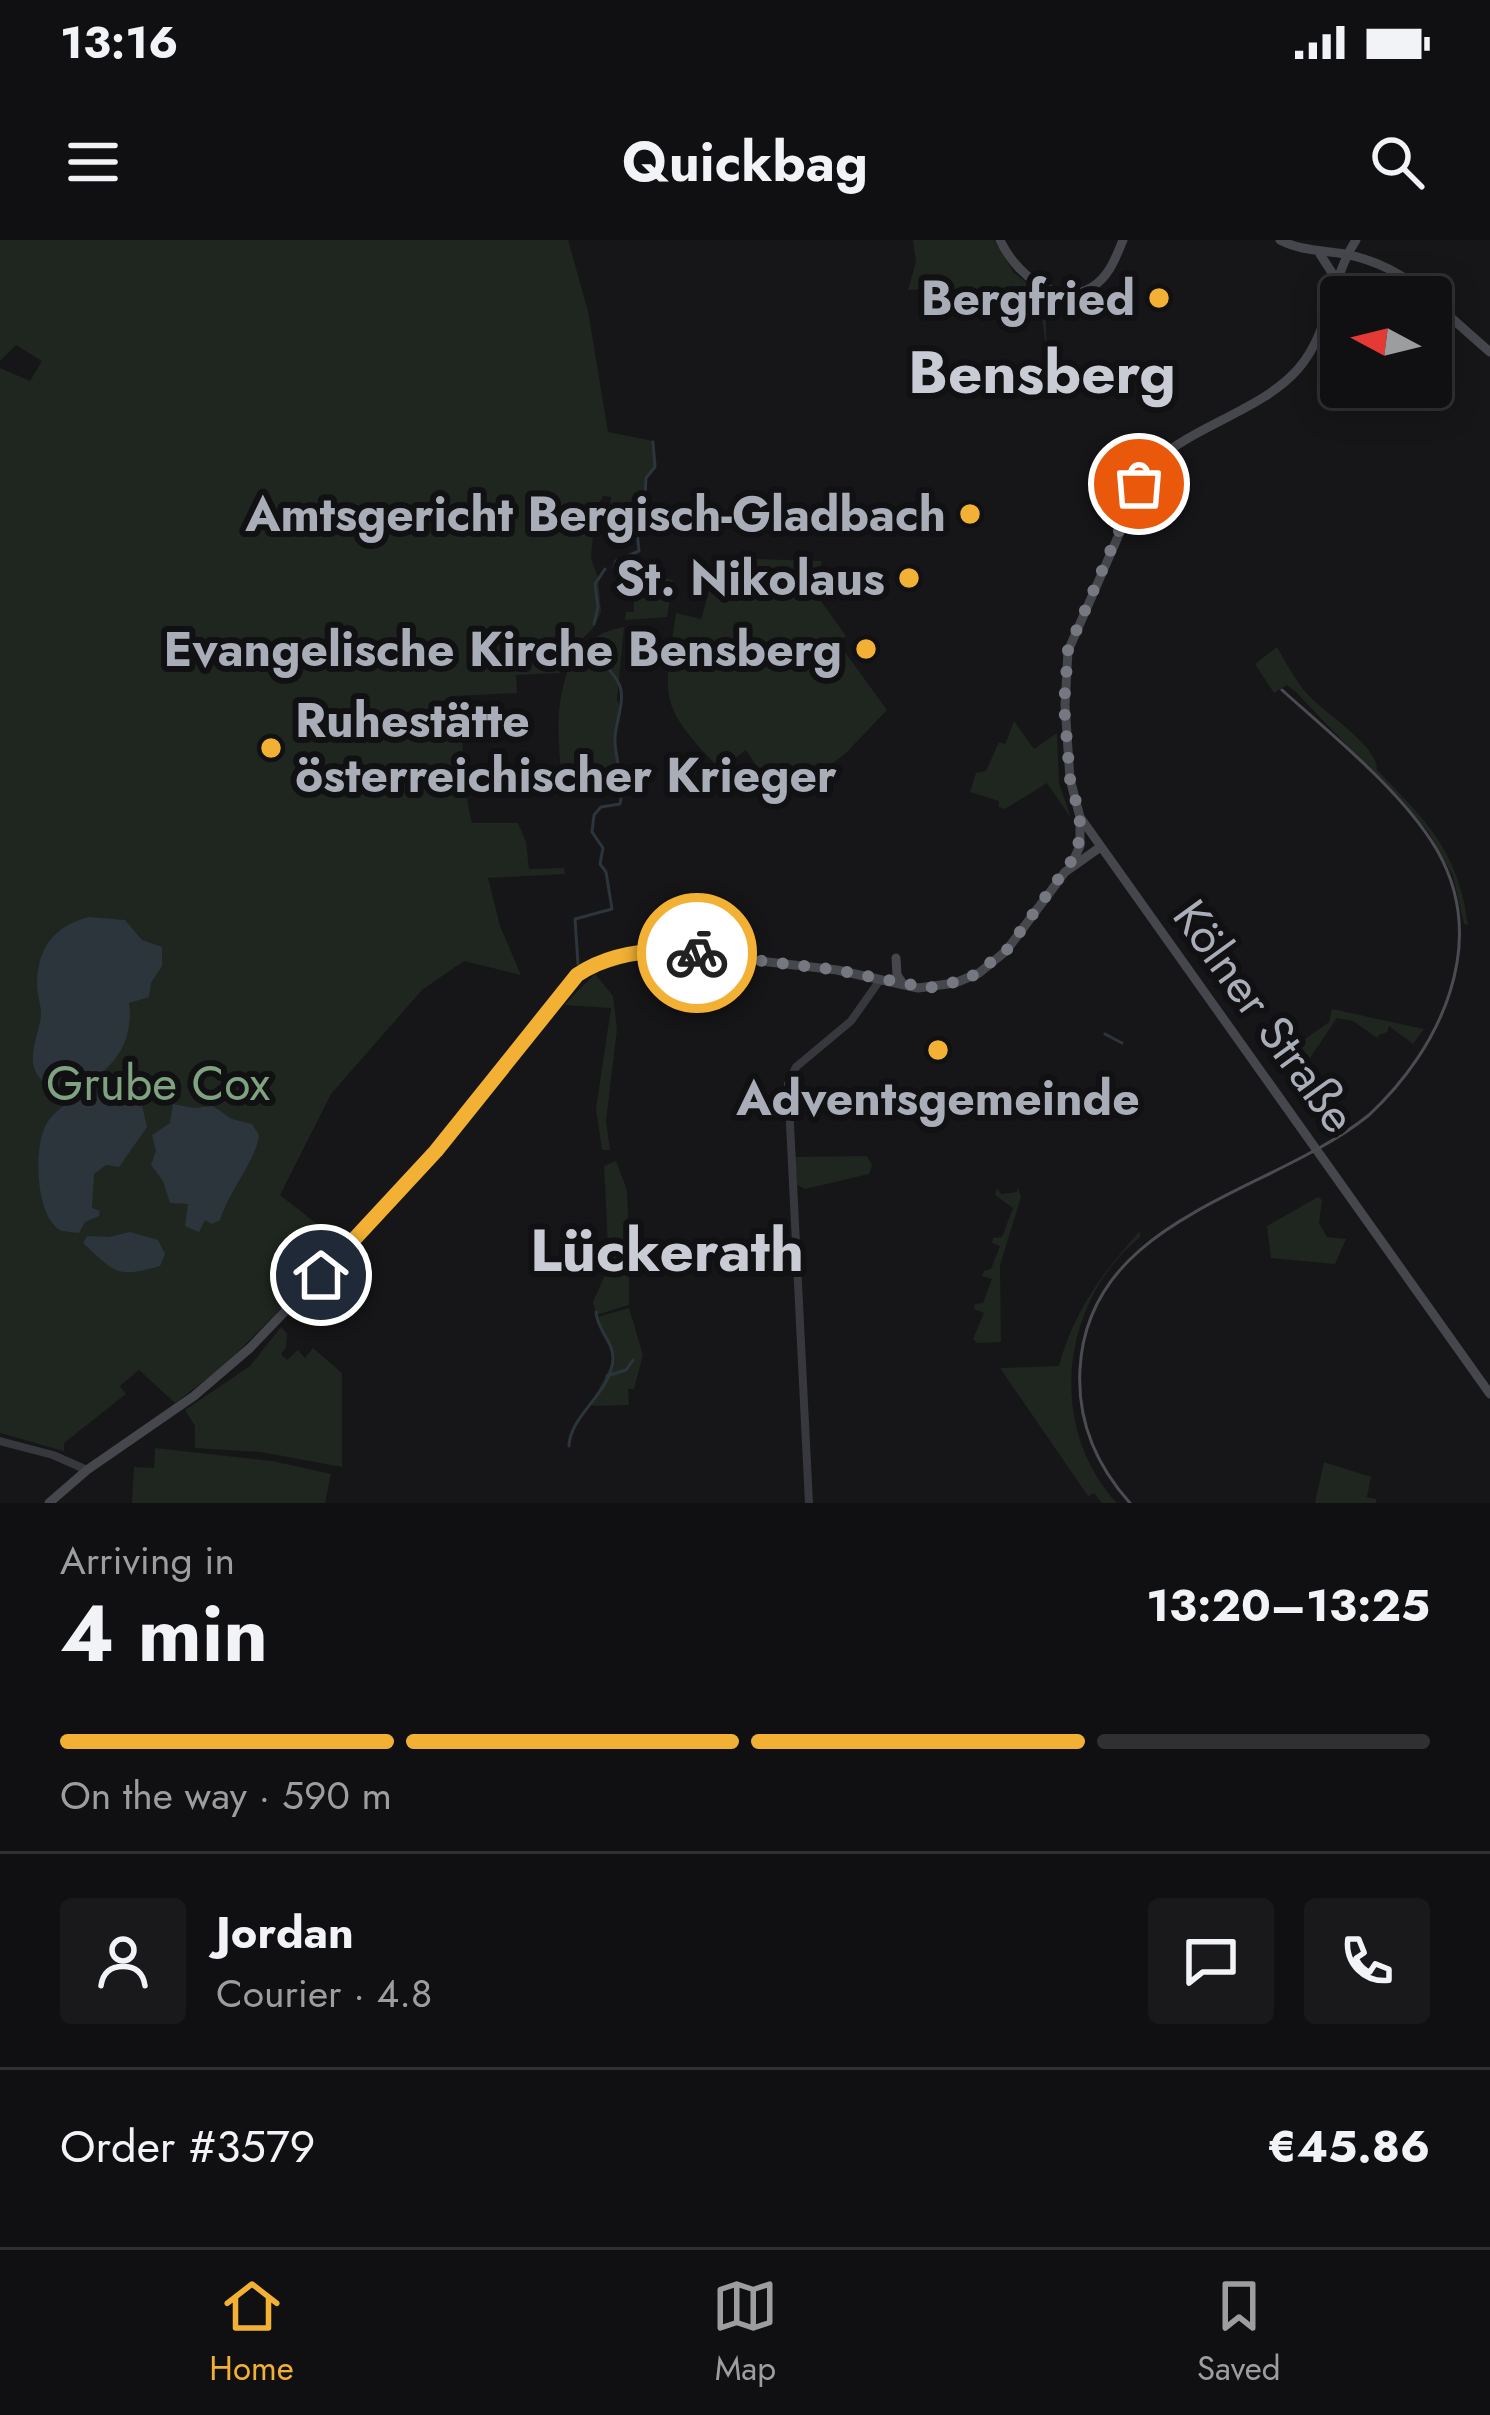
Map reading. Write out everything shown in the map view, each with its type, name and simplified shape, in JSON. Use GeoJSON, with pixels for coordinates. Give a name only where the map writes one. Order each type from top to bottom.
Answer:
{"type":"FeatureCollection","features":[{"type":"Feature","properties":{"kind":"main road"},"geometry":{"type":"LineString","coordinates":[[1000,240],[1029,278],[1052,290],[1072,293],[1092,288],[1102,279],[1123,240]]}},
{"type":"Feature","properties":{"kind":"main road"},"geometry":{"type":"LineString","coordinates":[[1280,240],[1347,254],[1402,276]]}},
{"type":"Feature","properties":{"kind":"main road"},"geometry":{"type":"LineString","coordinates":[[1337,276],[1358,240],[1372,263]]}},
{"type":"Feature","properties":{"kind":"main road"},"geometry":{"type":"LineString","coordinates":[[1318,251],[1334,276]]}},
{"type":"Feature","properties":{"kind":"main road"},"geometry":{"type":"LineString","coordinates":[[1340,276],[1356,264],[1372,263]]}},
{"type":"Feature","properties":{"kind":"main road"},"geometry":{"type":"LineString","coordinates":[[1452,318],[1490,352]]}},
{"type":"Feature","properties":{"kind":"main road"},"geometry":{"type":"LineString","coordinates":[[1155,462],[1172,446],[1271,392],[1297,371],[1320,333]]}},
{"type":"Feature","properties":{"kind":"main road","name":"Kölner Straße"},"geometry":{"type":"LineString","coordinates":[[1144,475],[1068,650],[1064,705],[1070,779],[1080,817],[1490,1394]]}},
{"type":"Feature","properties":{"kind":"main road"},"geometry":{"type":"LineString","coordinates":[[50,1503],[87,1470],[214,1380],[308,1289],[428,1160],[569,984],[587,968],[656,949],[781,962],[904,985],[944,985],[979,973],[1014,943],[1070,867],[1079,846],[1080,817]]}},
{"type":"Feature","properties":{"kind":"main road"},"geometry":{"type":"LineString","coordinates":[[1070,867],[1099,848]]}},
{"type":"Feature","properties":{"kind":"main road"},"geometry":{"type":"LineString","coordinates":[[896,958],[896,971],[904,985]]}},
{"type":"Feature","properties":{"kind":"street"},"geometry":{"type":"LineString","coordinates":[[808,1503],[788,1084],[798,1064],[851,1021],[880,980]]}},
{"type":"Feature","properties":{"kind":"street"},"geometry":{"type":"LineString","coordinates":[[0,1441],[87,1470]]}},
{"type":"Feature","properties":{"kind":"green space","name":"Grube Cox"},"geometry":{"type":"Polygon","coordinates":[[[0,240],[568,240],[588,311],[608,432],[653,441],[656,463],[644,479],[647,490],[640,509],[610,505],[611,497],[603,496],[595,511],[591,558],[601,612],[594,627],[571,650],[560,673],[516,675],[517,693],[454,696],[472,823],[518,823],[529,869],[564,868],[565,874],[488,878],[500,926],[521,975],[464,961],[422,990],[331,1094],[280,1195],[344,1245],[225,1365],[175,1403],[139,1370],[120,1386],[126,1394],[64,1443],[64,1451],[0,1433],[0,368],[30,381],[42,361],[16,345],[0,361],[0,240]]]}},
{"type":"Feature","properties":{"kind":"green space"},"geometry":{"type":"Polygon","coordinates":[[[913,240],[994,240],[1014,273],[1045,297],[1047,356],[1041,311],[1029,292],[1012,299],[983,296],[953,302],[951,287],[908,290],[916,262],[913,240]]]}},
{"type":"Feature","properties":{"kind":"green space"},"geometry":{"type":"Polygon","coordinates":[[[719,558],[822,561],[813,590],[846,636],[839,641],[842,648],[887,710],[847,752],[782,804],[746,750],[720,769],[684,729],[670,698],[676,613],[701,619],[719,558]]]}},
{"type":"Feature","properties":{"kind":"green space"},"geometry":{"type":"Polygon","coordinates":[[[633,580],[673,580],[667,617],[625,620],[626,612],[634,612],[633,580]]]}},
{"type":"Feature","properties":{"kind":"green space"},"geometry":{"type":"Polygon","coordinates":[[[624,627],[617,700],[621,710],[614,734],[623,781],[585,799],[576,777],[561,770],[564,682],[584,646],[624,627]]]}},
{"type":"Feature","properties":{"kind":"green space"},"geometry":{"type":"Polygon","coordinates":[[[1277,647],[1303,689],[1368,749],[1377,770],[1438,839],[1457,876],[1468,925],[1453,876],[1428,831],[1296,692],[1287,685],[1274,693],[1255,664],[1277,647]]]}},
{"type":"Feature","properties":{"kind":"green space"},"geometry":{"type":"Polygon","coordinates":[[[1014,721],[1034,749],[1057,733],[1059,783],[1071,818],[1047,783],[1005,809],[999,801],[970,792],[976,773],[986,771],[1014,721]]]}},
{"type":"Feature","properties":{"kind":"green space"},"geometry":{"type":"Polygon","coordinates":[[[595,974],[613,996],[617,1029],[606,1121],[610,1150],[602,1150],[596,1109],[611,1008],[564,1005],[595,974]]]}},
{"type":"Feature","properties":{"kind":"green space"},"geometry":{"type":"Polygon","coordinates":[[[1332,1009],[1424,1029],[1413,1044],[1389,1026],[1377,1036],[1380,1040],[1353,1021],[1337,1018],[1299,1074],[1284,1054],[1329,1022],[1332,1009]]]}},
{"type":"Feature","properties":{"kind":"green space"},"geometry":{"type":"Polygon","coordinates":[[[867,1156],[872,1165],[869,1174],[805,1189],[797,1185],[795,1157],[867,1156]]]}},
{"type":"Feature","properties":{"kind":"green space"},"geometry":{"type":"Polygon","coordinates":[[[616,1161],[627,1190],[629,1249],[623,1256],[629,1269],[629,1305],[597,1315],[593,1302],[609,1266],[604,1166],[616,1161]]]}},
{"type":"Feature","properties":{"kind":"green space"},"geometry":{"type":"Polygon","coordinates":[[[1018,1187],[1021,1197],[1000,1265],[1001,1342],[977,1343],[973,1339],[984,1313],[974,1309],[975,1304],[983,1303],[992,1279],[982,1276],[991,1269],[1000,1246],[992,1243],[993,1238],[1002,1237],[1013,1208],[995,1195],[997,1188],[1001,1194],[1017,1192],[1018,1187]]]}},
{"type":"Feature","properties":{"kind":"green space"},"geometry":{"type":"Polygon","coordinates":[[[1318,1197],[1322,1200],[1319,1223],[1327,1237],[1346,1239],[1335,1264],[1271,1258],[1267,1226],[1318,1197]]]}},
{"type":"Feature","properties":{"kind":"green space"},"geometry":{"type":"Polygon","coordinates":[[[1140,1231],[1093,1295],[1079,1329],[1072,1366],[1072,1402],[1080,1438],[1094,1472],[1117,1503],[1102,1503],[1094,1493],[1088,1496],[1000,1368],[1059,1366],[1091,1294],[1114,1262],[1140,1231]]]}},
{"type":"Feature","properties":{"kind":"green space"},"geometry":{"type":"Polygon","coordinates":[[[629,1308],[643,1355],[634,1389],[628,1389],[629,1405],[591,1405],[614,1359],[597,1317],[629,1308]]]}},
{"type":"Feature","properties":{"kind":"green space"},"geometry":{"type":"Polygon","coordinates":[[[281,1327],[287,1334],[281,1354],[287,1360],[298,1350],[305,1358],[313,1348],[342,1373],[342,1467],[261,1452],[195,1448],[195,1426],[185,1410],[250,1366],[281,1327]]]}},
{"type":"Feature","properties":{"kind":"green space"},"geometry":{"type":"Polygon","coordinates":[[[155,1448],[272,1461],[331,1474],[325,1503],[132,1503],[134,1467],[154,1468],[155,1448]]]}},
{"type":"Feature","properties":{"kind":"green space"},"geometry":{"type":"Polygon","coordinates":[[[1324,1462],[1371,1477],[1367,1497],[1376,1503],[1315,1503],[1324,1462]]]}},
{"type":"Feature","properties":{"kind":"shaded area"},"geometry":{"type":"Polygon","coordinates":[[[89,917],[125,920],[142,940],[162,947],[162,966],[149,997],[129,1003],[126,1037],[111,1064],[85,1085],[54,1100],[33,1063],[41,1014],[40,960],[57,933],[89,917]]]}},
{"type":"Feature","properties":{"kind":"shaded area"},"geometry":{"type":"Polygon","coordinates":[[[117,1078],[137,1084],[147,1127],[119,1167],[106,1165],[94,1174],[92,1208],[100,1211],[99,1216],[85,1222],[79,1233],[60,1230],[45,1210],[41,1195],[38,1163],[43,1133],[61,1108],[117,1078]]]}},
{"type":"Feature","properties":{"kind":"shaded area"},"geometry":{"type":"Polygon","coordinates":[[[173,1104],[213,1106],[232,1119],[252,1124],[259,1135],[220,1220],[212,1224],[205,1220],[199,1232],[185,1226],[188,1204],[170,1203],[151,1165],[156,1151],[152,1135],[170,1123],[173,1104]]]}},
{"type":"Feature","properties":{"kind":"shaded area"},"geometry":{"type":"Polygon","coordinates":[[[130,1232],[158,1240],[165,1254],[160,1266],[118,1271],[83,1243],[87,1236],[130,1232]]]}},
{"type":"Feature","properties":{"kind":"waterway"},"geometry":{"type":"LineString","coordinates":[[614,568],[616,561],[639,551],[636,523],[646,478],[655,467],[653,442]]}},
{"type":"Feature","properties":{"kind":"waterway"},"geometry":{"type":"LineString","coordinates":[[594,624],[595,584],[605,569]]}},
{"type":"Feature","properties":{"kind":"waterway"},"geometry":{"type":"LineString","coordinates":[[578,964],[575,919],[612,909],[606,872],[600,864],[603,848],[592,832],[594,815],[601,807],[620,804],[621,795],[615,737],[620,688],[594,643]]}},
{"type":"Feature","properties":{"kind":"waterway"},"geometry":{"type":"LineString","coordinates":[[1105,1034],[1122,1043]]}},
{"type":"Feature","properties":{"kind":"waterway"},"geometry":{"type":"LineString","coordinates":[[569,1446],[576,1424],[611,1371],[612,1352],[596,1312]]}},
{"type":"Feature","properties":{"kind":"waterway"},"geometry":{"type":"LineString","coordinates":[[607,1376],[626,1370],[633,1360]]}},
{"type":"Feature","properties":{"kind":"tram line"},"geometry":{"type":"LineString","coordinates":[[1130,1503],[1091,1441],[1080,1388],[1091,1317],[1115,1276],[1149,1242],[1191,1214],[1329,1142],[1369,1115],[1395,1088],[1436,1026],[1458,957],[1459,921],[1452,885],[1437,850],[1386,786],[1282,690]]}},
{"type":"Feature","properties":{"kind":"way so far"},"geometry":{"type":"LineString","coordinates":[[697,953],[837,970],[928,988],[968,979],[1006,951],[1078,852],[1080,817],[1070,779],[1064,705],[1068,650],[1139,484]]}},
{"type":"Feature","properties":{"kind":"place","name":"Bergfried"},"geometry":{"type":"Point","coordinates":[1159,298]}},
{"type":"Feature","properties":{"kind":"place","name":"Amtsgericht Bergisch-Gladbach"},"geometry":{"type":"Point","coordinates":[970,514]}},
{"type":"Feature","properties":{"kind":"place","name":"St. Nikolaus"},"geometry":{"type":"Point","coordinates":[909,578]}},
{"type":"Feature","properties":{"kind":"place","name":"Evangelische Kirche Bensberg"},"geometry":{"type":"Point","coordinates":[866,649]}},
{"type":"Feature","properties":{"kind":"place","name":"Ruhestätte österreichischer Krieger"},"geometry":{"type":"Point","coordinates":[271,748]}},
{"type":"Feature","properties":{"kind":"place","name":"Adventsgemeinde"},"geometry":{"type":"Point","coordinates":[938,1050]}},
{"type":"Feature","properties":{"kind":"district","name":"Bensberg"},"geometry":{"type":"Point","coordinates":[1042,372]}},
{"type":"Feature","properties":{"kind":"district","name":"Lückerath"},"geometry":{"type":"Point","coordinates":[667,1250]}},
{"type":"Feature","properties":{"kind":"route"},"geometry":{"type":"LineString","coordinates":[[321,1275],[436,1151],[577,975],[592,965],[649,950],[697,953]]}}]}
